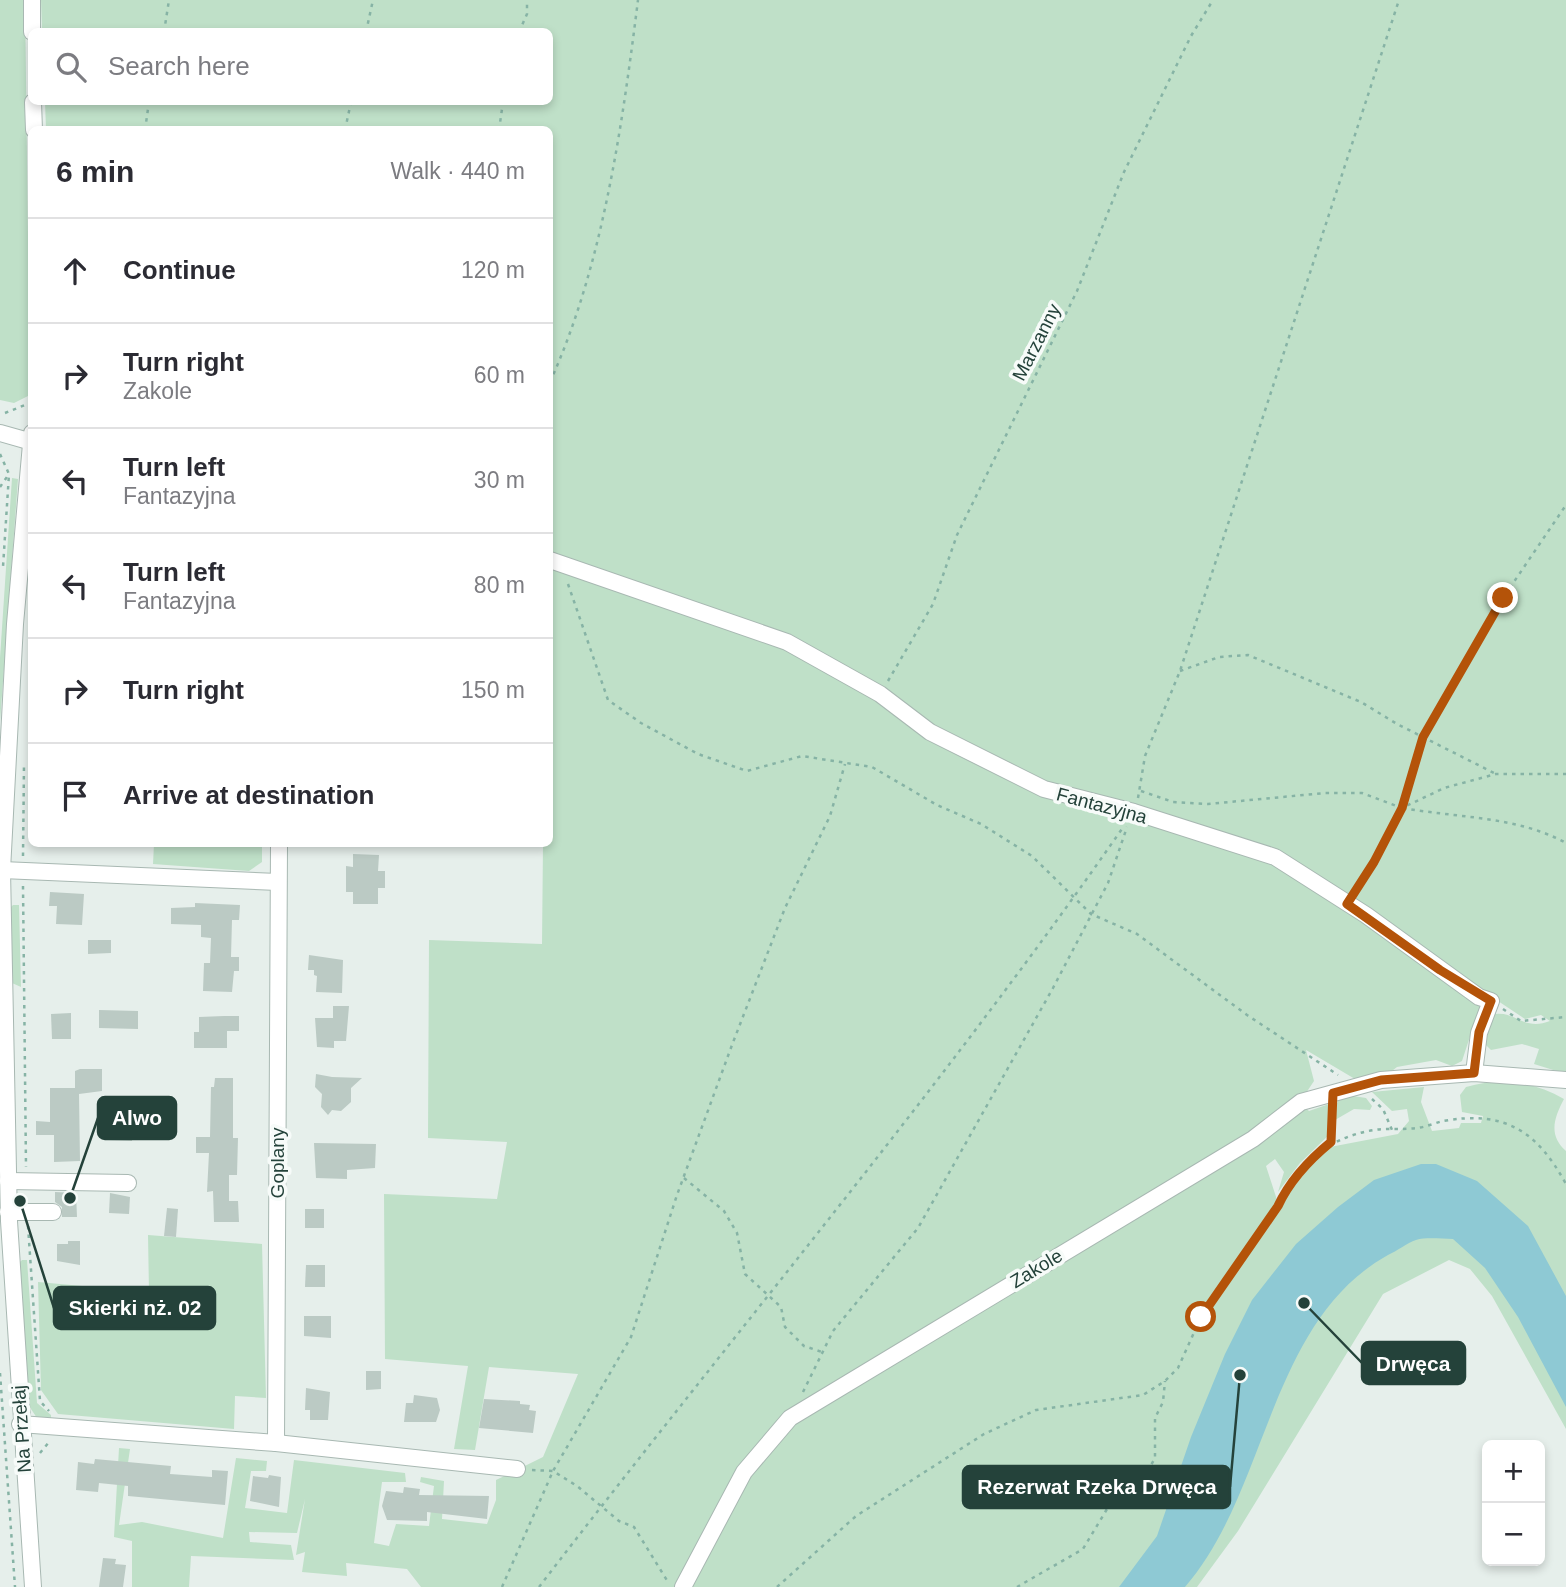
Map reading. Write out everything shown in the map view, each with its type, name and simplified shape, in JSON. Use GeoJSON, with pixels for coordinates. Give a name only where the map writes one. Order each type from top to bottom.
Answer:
{"type":"FeatureCollection","features":[{"type":"Feature","properties":{"kind":"street"},"geometry":{"type":"LineString","coordinates":[[32,0],[32,28]]}},
{"type":"Feature","properties":{"kind":"street"},"geometry":{"type":"LineString","coordinates":[[33,105],[34,126]]}},
{"type":"Feature","properties":{"kind":"street"},"geometry":{"type":"LineString","coordinates":[[0,433],[28,438]]}},
{"type":"Feature","properties":{"kind":"street","name":"Na Przełaj"},"geometry":{"type":"LineString","coordinates":[[28,474],[14,638],[2,870],[3,1118],[20,1423],[33,1587]]}},
{"type":"Feature","properties":{"kind":"street","name":"Fantazyjna"},"geometry":{"type":"LineString","coordinates":[[553,562],[787,642],[880,694],[930,732],[1044,789],[1134,812],[1275,858],[1347,904],[1440,970],[1491,1001]]}},
{"type":"Feature","properties":{"kind":"street","name":"Goplany"},"geometry":{"type":"LineString","coordinates":[[276,1443],[278,847]]}},
{"type":"Feature","properties":{"kind":"street"},"geometry":{"type":"LineString","coordinates":[[2,870],[278,883]]}},
{"type":"Feature","properties":{"kind":"street"},"geometry":{"type":"LineString","coordinates":[[1491,1001],[1479,1032],[1474,1073],[1545,1076],[1566,1080]]}},
{"type":"Feature","properties":{"kind":"street","name":"Zakole"},"geometry":{"type":"LineString","coordinates":[[678,1586],[744,1472],[790,1418],[1253,1139],[1301,1102],[1381,1080],[1474,1073]]}},
{"type":"Feature","properties":{"kind":"street"},"geometry":{"type":"LineString","coordinates":[[8,1181],[128,1183]]}},
{"type":"Feature","properties":{"kind":"street"},"geometry":{"type":"LineString","coordinates":[[8,1212],[53,1212]]}},
{"type":"Feature","properties":{"kind":"street"},"geometry":{"type":"LineString","coordinates":[[20,1423],[276,1443],[517,1469]]}},
{"type":"Feature","properties":{"kind":"path"},"geometry":{"type":"LineString","coordinates":[[165,28],[169,0]]}},
{"type":"Feature","properties":{"kind":"path"},"geometry":{"type":"LineString","coordinates":[[367,28],[373,0]]}},
{"type":"Feature","properties":{"kind":"path"},"geometry":{"type":"LineString","coordinates":[[521,28],[527,14],[527,0]]}},
{"type":"Feature","properties":{"kind":"path"},"geometry":{"type":"LineString","coordinates":[[553,374],[584,297],[623,121],[638,0]]}},
{"type":"Feature","properties":{"kind":"path","name":"Marzanny"},"geometry":{"type":"LineString","coordinates":[[880,694],[933,604],[957,535],[1077,291],[1124,172],[1191,36],[1213,0]]}},
{"type":"Feature","properties":{"kind":"path"},"geometry":{"type":"LineString","coordinates":[[790,1418],[833,1331],[918,1228],[1108,883],[1119,843],[1134,812],[1145,756],[1180,671],[1399,0]]}},
{"type":"Feature","properties":{"kind":"path"},"geometry":{"type":"LineString","coordinates":[[146,126],[149,105]]}},
{"type":"Feature","properties":{"kind":"path"},"geometry":{"type":"LineString","coordinates":[[346,126],[350,105]]}},
{"type":"Feature","properties":{"kind":"path"},"geometry":{"type":"LineString","coordinates":[[500,126],[503,105]]}},
{"type":"Feature","properties":{"kind":"path"},"geometry":{"type":"LineString","coordinates":[[5,414],[28,404]]}},
{"type":"Feature","properties":{"kind":"path"},"geometry":{"type":"LineString","coordinates":[[0,454],[9,474],[3,570]]}},
{"type":"Feature","properties":{"kind":"path"},"geometry":{"type":"LineString","coordinates":[[0,488],[9,474]]}},
{"type":"Feature","properties":{"kind":"path"},"geometry":{"type":"LineString","coordinates":[[1347,904],[1374,862],[1402,808],[1423,737],[1503,598],[1566,505]]}},
{"type":"Feature","properties":{"kind":"path"},"geometry":{"type":"LineString","coordinates":[[553,564],[571,587],[608,700],[641,723],[698,754],[747,771],[802,756],[872,767],[937,805],[981,824],[1032,856],[1091,914],[1137,934],[1247,1015],[1357,1087],[1383,1109],[1392,1130]]}},
{"type":"Feature","properties":{"kind":"path"},"geometry":{"type":"LineString","coordinates":[[1180,671],[1219,657],[1248,655],[1361,702],[1496,775]]}},
{"type":"Feature","properties":{"kind":"path"},"geometry":{"type":"LineString","coordinates":[[23,859],[24,763]]}},
{"type":"Feature","properties":{"kind":"path"},"geometry":{"type":"LineString","coordinates":[[502,1587],[553,1471],[631,1337],[684,1178],[785,908],[830,817],[845,764]]}},
{"type":"Feature","properties":{"kind":"path"},"geometry":{"type":"LineString","coordinates":[[1402,808],[1444,788],[1496,775],[1566,774]]}},
{"type":"Feature","properties":{"kind":"path"},"geometry":{"type":"LineString","coordinates":[[1140,791],[1173,802],[1208,804],[1325,793],[1362,793],[1402,808],[1460,818],[1501,821],[1544,831],[1566,843]]}},
{"type":"Feature","properties":{"kind":"path"},"geometry":{"type":"LineString","coordinates":[[539,1587],[768,1298],[1074,898],[1134,812]]}},
{"type":"Feature","properties":{"kind":"path"},"geometry":{"type":"LineString","coordinates":[[23,884],[27,1181]]}},
{"type":"Feature","properties":{"kind":"path"},"geometry":{"type":"LineString","coordinates":[[1491,1001],[1521,1021],[1566,1017]]}},
{"type":"Feature","properties":{"kind":"path"},"geometry":{"type":"LineString","coordinates":[[1331,1142],[1333,1093]]}},
{"type":"Feature","properties":{"kind":"path"},"geometry":{"type":"LineString","coordinates":[[778,1587],[856,1516],[984,1434],[1036,1410],[1143,1395],[1165,1381],[1178,1368],[1201,1317],[1278,1206],[1285,1191],[1307,1161],[1331,1142],[1374,1130],[1419,1128],[1469,1118],[1506,1124],[1537,1140],[1566,1184]]}},
{"type":"Feature","properties":{"kind":"path"},"geometry":{"type":"LineString","coordinates":[[684,1178],[724,1211],[737,1233],[745,1274],[768,1298],[781,1307],[785,1328],[804,1346],[823,1352]]}},
{"type":"Feature","properties":{"kind":"path"},"geometry":{"type":"LineString","coordinates":[[27,1212],[40,1401],[54,1416]]}},
{"type":"Feature","properties":{"kind":"path"},"geometry":{"type":"LineString","coordinates":[[0,1373],[15,1587]]}},
{"type":"Feature","properties":{"kind":"path"},"geometry":{"type":"LineString","coordinates":[[1017,1587],[1083,1549],[1107,1509],[1142,1481],[1155,1458],[1155,1418],[1163,1402],[1165,1381]]}},
{"type":"Feature","properties":{"kind":"path"},"geometry":{"type":"LineString","coordinates":[[34,1458],[54,1436]]}},
{"type":"Feature","properties":{"kind":"path"},"geometry":{"type":"LineString","coordinates":[[517,1469],[553,1471],[619,1521],[634,1527],[666,1581],[678,1586]]}},
{"type":"Feature","properties":{"kind":"green space"},"geometry":{"type":"Polygon","coordinates":[[[0,0],[25,0],[28,396],[14,403],[0,400],[0,0]]]}},
{"type":"Feature","properties":{"kind":"green space"},"geometry":{"type":"Polygon","coordinates":[[[41,0],[1566,0],[1566,1074],[1534,1064],[1539,1049],[1522,1044],[1491,1050],[1485,1044],[1491,1015],[1506,1015],[1532,1024],[1550,1021],[1541,1015],[1525,1019],[1456,973],[1480,1006],[1462,1061],[1452,1066],[1436,1060],[1397,1067],[1388,1074],[1355,1079],[1306,1050],[1314,1081],[1300,1102],[1309,1111],[1329,1104],[1332,1132],[1300,1163],[1278,1192],[1284,1172],[1275,1159],[1266,1166],[1277,1200],[1283,1201],[1305,1169],[1330,1147],[1398,1134],[1409,1121],[1407,1109],[1392,1111],[1372,1092],[1424,1087],[1421,1102],[1432,1131],[1459,1128],[1461,1123],[1481,1123],[1483,1116],[1462,1112],[1460,1095],[1466,1087],[1491,1082],[1516,1082],[1540,1088],[1564,1099],[1554,1126],[1557,1139],[1566,1151],[1566,1429],[1492,1296],[1470,1269],[1449,1260],[1383,1294],[1238,1531],[1197,1587],[421,1587],[407,1569],[346,1563],[347,1576],[302,1572],[305,1552],[296,1555],[305,1499],[297,1533],[249,1532],[250,1542],[291,1545],[294,1560],[191,1556],[189,1587],[132,1587],[132,1541],[114,1537],[119,1448],[130,1449],[119,1525],[142,1522],[223,1538],[236,1458],[267,1461],[266,1471],[251,1471],[245,1508],[287,1513],[294,1460],[405,1473],[406,1482],[382,1482],[374,1543],[389,1546],[396,1524],[429,1526],[434,1486],[420,1482],[421,1477],[444,1481],[442,1519],[487,1524],[496,1500],[496,1480],[543,1457],[578,1374],[489,1367],[475,1450],[454,1449],[468,1366],[385,1359],[384,1194],[497,1199],[507,1142],[428,1138],[429,940],[542,944],[543,847],[553,847],[553,126],[46,126],[45,105],[553,105],[553,28],[42,28],[41,0]]]}},
{"type":"Feature","properties":{"kind":"green space"},"geometry":{"type":"Polygon","coordinates":[[[12,478],[18,479],[0,722],[0,658],[12,478]]]}},
{"type":"Feature","properties":{"kind":"green space"},"geometry":{"type":"Polygon","coordinates":[[[154,847],[262,847],[262,862],[249,871],[153,864],[154,847]]]}},
{"type":"Feature","properties":{"kind":"green space"},"geometry":{"type":"Polygon","coordinates":[[[19,905],[21,987],[12,983],[10,908],[19,905]]]}},
{"type":"Feature","properties":{"kind":"green space"},"geometry":{"type":"Polygon","coordinates":[[[1353,1096],[1366,1098],[1372,1106],[1370,1110],[1354,1109],[1335,1120],[1334,1110],[1339,1099],[1353,1096]]]}},
{"type":"Feature","properties":{"kind":"green space"},"geometry":{"type":"Polygon","coordinates":[[[148,1235],[262,1244],[266,1398],[235,1396],[234,1429],[58,1414],[41,1390],[38,1282],[149,1292],[148,1235]]]}},
{"type":"Feature","properties":{"kind":"green space"},"geometry":{"type":"Polygon","coordinates":[[[27,1260],[37,1403],[51,1415],[51,1419],[37,1418],[29,1406],[19,1263],[27,1260]]]}},
{"type":"Feature","properties":{"kind":"water"},"geometry":{"type":"Polygon","coordinates":[[[1421,1164],[1436,1164],[1477,1181],[1528,1226],[1566,1296],[1566,1407],[1518,1317],[1485,1268],[1453,1239],[1413,1241],[1388,1255],[1348,1285],[1317,1322],[1293,1364],[1235,1504],[1213,1548],[1185,1587],[1119,1587],[1157,1536],[1191,1437],[1225,1354],[1252,1300],[1296,1244],[1338,1207],[1374,1180],[1421,1164]]]}},
{"type":"Feature","properties":{"kind":"building"},"geometry":{"type":"Polygon","coordinates":[[[353,854],[379,855],[378,871],[385,871],[385,888],[378,888],[378,904],[353,904],[353,892],[346,892],[346,866],[353,867],[353,854]]]}},
{"type":"Feature","properties":{"kind":"building"},"geometry":{"type":"Polygon","coordinates":[[[50,892],[84,894],[82,925],[56,924],[57,906],[49,906],[50,892]]]}},
{"type":"Feature","properties":{"kind":"building"},"geometry":{"type":"Polygon","coordinates":[[[195,903],[240,905],[239,920],[232,920],[231,957],[239,957],[239,971],[234,971],[232,992],[203,991],[204,963],[210,963],[211,938],[201,937],[201,925],[171,924],[171,908],[195,907],[195,903]]]}},
{"type":"Feature","properties":{"kind":"building"},"geometry":{"type":"Polygon","coordinates":[[[88,940],[111,940],[111,953],[88,954],[88,940]]]}},
{"type":"Feature","properties":{"kind":"building"},"geometry":{"type":"Polygon","coordinates":[[[309,955],[343,960],[342,993],[316,992],[317,976],[314,975],[314,970],[308,970],[309,955]]]}},
{"type":"Feature","properties":{"kind":"building"},"geometry":{"type":"Polygon","coordinates":[[[333,1006],[349,1006],[346,1041],[334,1041],[334,1048],[317,1047],[315,1018],[333,1018],[333,1006]]]}},
{"type":"Feature","properties":{"kind":"building"},"geometry":{"type":"Polygon","coordinates":[[[99,1010],[138,1011],[138,1029],[99,1028],[99,1010]]]}},
{"type":"Feature","properties":{"kind":"building"},"geometry":{"type":"Polygon","coordinates":[[[71,1013],[71,1039],[52,1039],[51,1014],[71,1013]]]}},
{"type":"Feature","properties":{"kind":"building"},"geometry":{"type":"Polygon","coordinates":[[[239,1016],[239,1031],[227,1031],[227,1048],[194,1048],[194,1032],[199,1032],[199,1017],[239,1016]]]}},
{"type":"Feature","properties":{"kind":"building"},"geometry":{"type":"Polygon","coordinates":[[[102,1069],[102,1091],[79,1094],[80,1161],[54,1162],[54,1135],[36,1135],[36,1121],[50,1122],[50,1088],[75,1088],[75,1071],[102,1069]]]}},
{"type":"Feature","properties":{"kind":"building"},"geometry":{"type":"Polygon","coordinates":[[[316,1074],[362,1078],[351,1088],[351,1102],[341,1111],[332,1110],[328,1115],[321,1107],[322,1094],[315,1087],[316,1074]]]}},
{"type":"Feature","properties":{"kind":"building"},"geometry":{"type":"Polygon","coordinates":[[[215,1078],[233,1078],[233,1138],[238,1138],[237,1175],[229,1175],[229,1201],[238,1201],[239,1222],[214,1222],[213,1191],[207,1192],[209,1153],[196,1153],[196,1137],[210,1137],[211,1087],[214,1087],[215,1078]]]}},
{"type":"Feature","properties":{"kind":"building"},"geometry":{"type":"Polygon","coordinates":[[[108,1124],[133,1126],[132,1141],[108,1140],[108,1124]]]}},
{"type":"Feature","properties":{"kind":"building"},"geometry":{"type":"Polygon","coordinates":[[[314,1143],[376,1144],[375,1168],[347,1170],[347,1179],[316,1178],[314,1143]]]}},
{"type":"Feature","properties":{"kind":"building"},"geometry":{"type":"Polygon","coordinates":[[[55,1192],[76,1193],[77,1217],[62,1217],[62,1207],[55,1202],[55,1192]]]}},
{"type":"Feature","properties":{"kind":"building"},"geometry":{"type":"Polygon","coordinates":[[[110,1193],[130,1197],[129,1214],[109,1213],[110,1193]]]}},
{"type":"Feature","properties":{"kind":"building"},"geometry":{"type":"Polygon","coordinates":[[[167,1208],[178,1209],[176,1237],[164,1236],[167,1208]]]}},
{"type":"Feature","properties":{"kind":"building"},"geometry":{"type":"Polygon","coordinates":[[[305,1209],[324,1209],[324,1228],[305,1228],[305,1209]]]}},
{"type":"Feature","properties":{"kind":"building"},"geometry":{"type":"Polygon","coordinates":[[[68,1241],[80,1241],[80,1265],[57,1261],[57,1244],[68,1244],[68,1241]]]}},
{"type":"Feature","properties":{"kind":"building"},"geometry":{"type":"Polygon","coordinates":[[[306,1265],[325,1265],[325,1287],[305,1287],[306,1265]]]}},
{"type":"Feature","properties":{"kind":"building"},"geometry":{"type":"Polygon","coordinates":[[[304,1316],[331,1316],[331,1338],[304,1336],[304,1316]]]}},
{"type":"Feature","properties":{"kind":"building"},"geometry":{"type":"Polygon","coordinates":[[[366,1371],[381,1371],[381,1389],[366,1390],[366,1371]]]}},
{"type":"Feature","properties":{"kind":"building"},"geometry":{"type":"Polygon","coordinates":[[[306,1388],[330,1392],[328,1420],[310,1420],[310,1410],[305,1410],[306,1388]]]}},
{"type":"Feature","properties":{"kind":"building"},"geometry":{"type":"Polygon","coordinates":[[[414,1395],[437,1398],[440,1410],[436,1422],[404,1422],[406,1403],[413,1403],[414,1395]]]}},
{"type":"Feature","properties":{"kind":"building"},"geometry":{"type":"Polygon","coordinates":[[[484,1399],[520,1401],[520,1404],[530,1405],[529,1410],[536,1411],[533,1433],[479,1428],[484,1399]]]}},
{"type":"Feature","properties":{"kind":"building"},"geometry":{"type":"Polygon","coordinates":[[[95,1459],[171,1466],[170,1474],[212,1477],[212,1470],[228,1471],[225,1505],[128,1496],[128,1486],[99,1483],[98,1492],[76,1490],[78,1462],[94,1464],[95,1459]]]}},
{"type":"Feature","properties":{"kind":"building"},"geometry":{"type":"Polygon","coordinates":[[[269,1475],[281,1477],[279,1507],[250,1501],[253,1476],[268,1478],[269,1475]]]}},
{"type":"Feature","properties":{"kind":"building"},"geometry":{"type":"Polygon","coordinates":[[[404,1487],[420,1489],[419,1495],[489,1496],[487,1519],[427,1512],[427,1521],[387,1520],[382,1506],[386,1491],[403,1493],[404,1487]]]}},
{"type":"Feature","properties":{"kind":"building"},"geometry":{"type":"Polygon","coordinates":[[[103,1558],[116,1559],[115,1564],[126,1565],[123,1587],[99,1587],[103,1558]]]}},
{"type":"Feature","properties":{"kind":"place","name":"Alwo"},"geometry":{"type":"Point","coordinates":[70,1198]}},
{"type":"Feature","properties":{"kind":"place","name":"Skierki nż. 02"},"geometry":{"type":"Point","coordinates":[20,1201]}},
{"type":"Feature","properties":{"kind":"place","name":"Drwęca"},"geometry":{"type":"Point","coordinates":[1304,1303]}},
{"type":"Feature","properties":{"kind":"place","name":"Rezerwat Rzeka Drwęca"},"geometry":{"type":"Point","coordinates":[1240,1375]}},
{"type":"Feature","properties":{"kind":"route"},"geometry":{"type":"LineString","coordinates":[[1201,1317],[1307,1161],[1331,1142],[1333,1093],[1381,1080],[1474,1073],[1479,1032],[1491,1001],[1479,997],[1347,904],[1374,862],[1402,808],[1423,737],[1503,598]]}}]}
